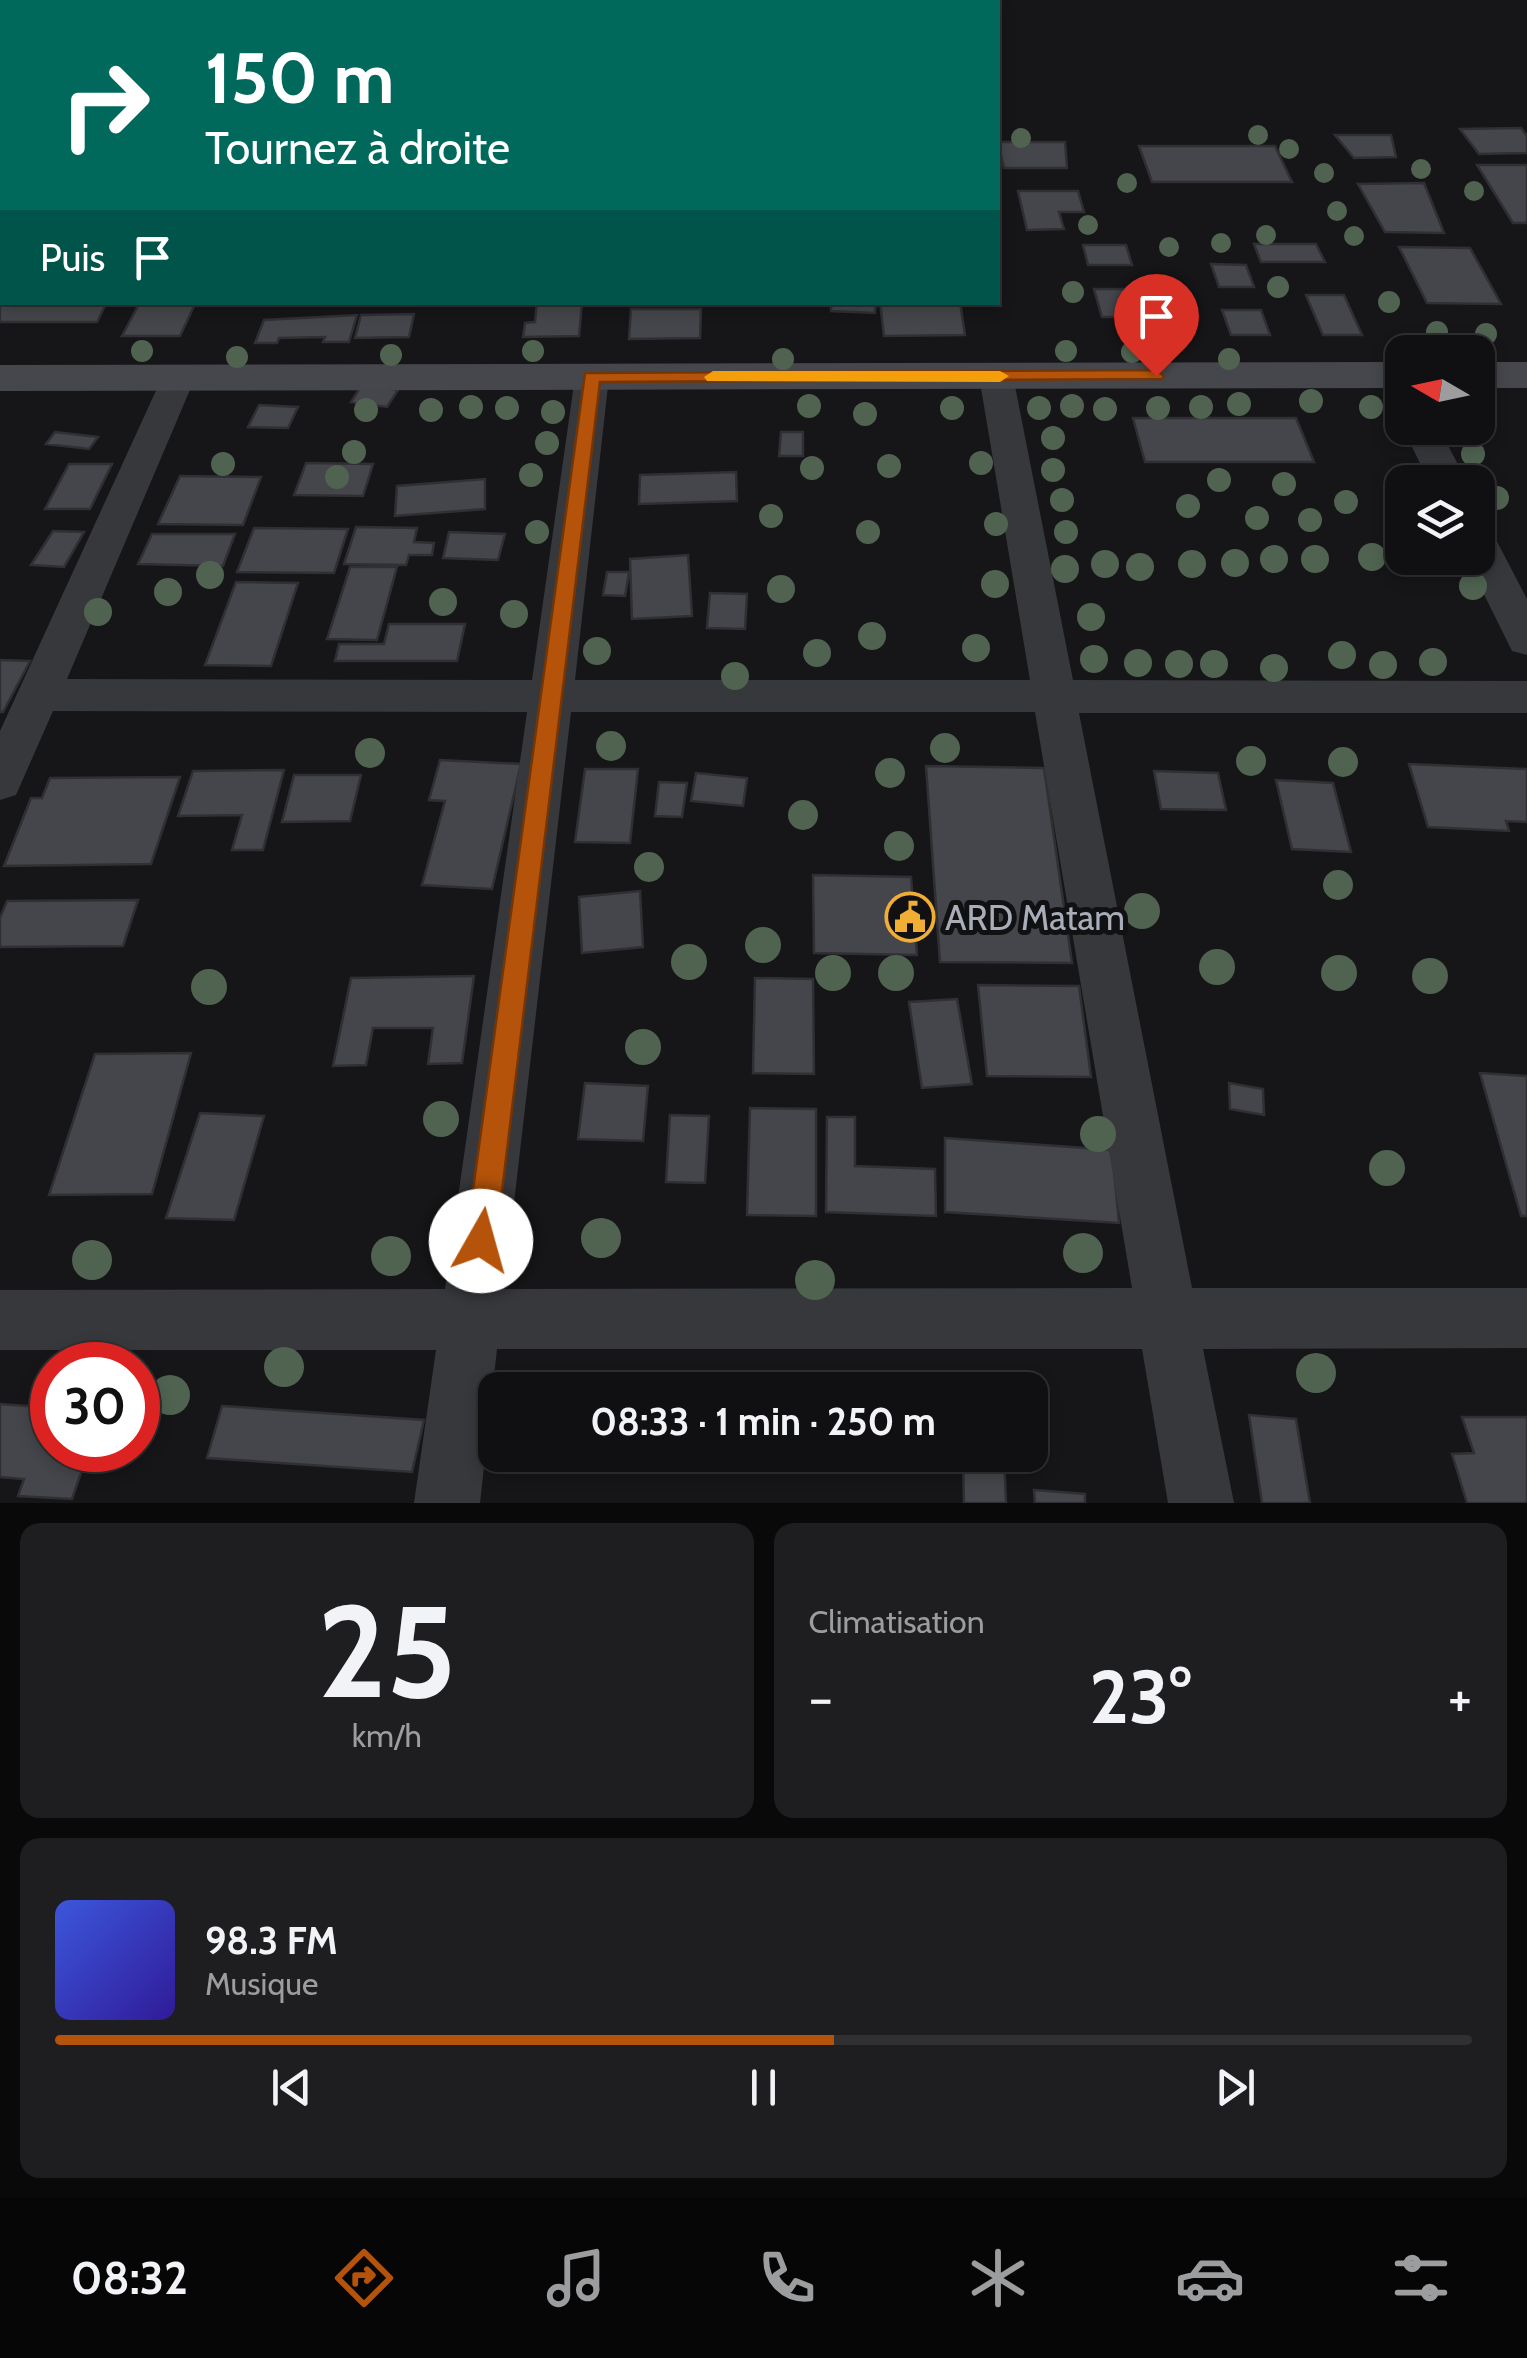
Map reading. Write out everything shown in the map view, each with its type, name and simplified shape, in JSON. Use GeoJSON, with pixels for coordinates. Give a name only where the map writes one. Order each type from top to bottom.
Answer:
{"type":"FeatureCollection","features":[{"type":"Feature","properties":{"kind":"main road"},"geometry":{"type":"LineString","coordinates":[[1495,375],[1527,375]]}},
{"type":"Feature","properties":{"kind":"main road"},"geometry":{"type":"LineString","coordinates":[[0,378],[996,376],[1385,381]]}},
{"type":"Feature","properties":{"kind":"street"},"geometry":{"type":"LineString","coordinates":[[996,376],[1201,1503]]}},
{"type":"Feature","properties":{"kind":"street"},"geometry":{"type":"LineString","coordinates":[[448,1503],[592,377]]}},
{"type":"Feature","properties":{"kind":"street"},"geometry":{"type":"LineString","coordinates":[[0,782],[177,378]]}},
{"type":"Feature","properties":{"kind":"street"},"geometry":{"type":"LineString","coordinates":[[1494,575],[1527,640]]}},
{"type":"Feature","properties":{"kind":"street"},"geometry":{"type":"LineString","coordinates":[[38,695],[1527,697]]}},
{"type":"Feature","properties":{"kind":"street"},"geometry":{"type":"LineString","coordinates":[[0,1320],[1527,1318]]}},
{"type":"Feature","properties":{"kind":"building"},"geometry":{"type":"Polygon","coordinates":[[[1521,128],[1527,136],[1527,153],[1479,154],[1460,129],[1521,128]]]}},
{"type":"Feature","properties":{"kind":"building"},"geometry":{"type":"Polygon","coordinates":[[[1335,135],[1391,135],[1396,157],[1354,158],[1335,135]]]}},
{"type":"Feature","properties":{"kind":"building"},"geometry":{"type":"Polygon","coordinates":[[[1000,142],[1065,142],[1067,168],[1004,168],[1000,142]]]}},
{"type":"Feature","properties":{"kind":"building"},"geometry":{"type":"Polygon","coordinates":[[[1139,146],[1275,146],[1292,182],[1152,182],[1139,146]]]}},
{"type":"Feature","properties":{"kind":"building"},"geometry":{"type":"Polygon","coordinates":[[[1477,165],[1527,165],[1527,223],[1513,223],[1477,165]]]}},
{"type":"Feature","properties":{"kind":"building"},"geometry":{"type":"Polygon","coordinates":[[[1424,183],[1444,233],[1385,232],[1358,184],[1424,183]]]}},
{"type":"Feature","properties":{"kind":"building"},"geometry":{"type":"Polygon","coordinates":[[[1018,191],[1078,191],[1084,212],[1059,212],[1064,229],[1027,230],[1018,191]]]}},
{"type":"Feature","properties":{"kind":"building"},"geometry":{"type":"Polygon","coordinates":[[[1254,244],[1316,244],[1325,262],[1261,262],[1254,244]]]}},
{"type":"Feature","properties":{"kind":"building"},"geometry":{"type":"Polygon","coordinates":[[[1083,245],[1126,245],[1132,265],[1088,265],[1083,245]]]}},
{"type":"Feature","properties":{"kind":"building"},"geometry":{"type":"Polygon","coordinates":[[[1399,247],[1470,248],[1501,304],[1427,303],[1399,247]]]}},
{"type":"Feature","properties":{"kind":"building"},"geometry":{"type":"Polygon","coordinates":[[[1211,264],[1246,265],[1254,287],[1219,287],[1211,264]]]}},
{"type":"Feature","properties":{"kind":"building"},"geometry":{"type":"Polygon","coordinates":[[[1094,289],[1174,289],[1186,326],[1150,326],[1147,317],[1102,317],[1094,289]]]}},
{"type":"Feature","properties":{"kind":"building"},"geometry":{"type":"Polygon","coordinates":[[[1306,295],[1344,295],[1362,335],[1323,335],[1306,295]]]}},
{"type":"Feature","properties":{"kind":"building"},"geometry":{"type":"Polygon","coordinates":[[[0,305],[106,305],[97,322],[0,322],[0,305]]]}},
{"type":"Feature","properties":{"kind":"building"},"geometry":{"type":"Polygon","coordinates":[[[138,305],[195,305],[180,336],[122,336],[138,305]]]}},
{"type":"Feature","properties":{"kind":"building"},"geometry":{"type":"Polygon","coordinates":[[[537,305],[582,305],[579,336],[523,337],[525,323],[535,322],[537,305]]]}},
{"type":"Feature","properties":{"kind":"building"},"geometry":{"type":"Polygon","coordinates":[[[831,305],[876,305],[875,313],[831,311],[831,305]]]}},
{"type":"Feature","properties":{"kind":"building"},"geometry":{"type":"Polygon","coordinates":[[[880,305],[960,305],[965,335],[884,336],[880,305]]]}},
{"type":"Feature","properties":{"kind":"building"},"geometry":{"type":"Polygon","coordinates":[[[631,309],[701,309],[700,338],[629,339],[631,309]]]}},
{"type":"Feature","properties":{"kind":"building"},"geometry":{"type":"Polygon","coordinates":[[[1222,310],[1261,310],[1270,335],[1231,335],[1222,310]]]}},
{"type":"Feature","properties":{"kind":"building"},"geometry":{"type":"Polygon","coordinates":[[[414,314],[409,337],[355,338],[361,315],[414,314]]]}},
{"type":"Feature","properties":{"kind":"building"},"geometry":{"type":"Polygon","coordinates":[[[357,315],[349,342],[323,342],[325,337],[255,343],[264,320],[357,315]]]}},
{"type":"Feature","properties":{"kind":"building"},"geometry":{"type":"Polygon","coordinates":[[[362,385],[398,390],[387,407],[351,402],[362,385]]]}},
{"type":"Feature","properties":{"kind":"building"},"geometry":{"type":"Polygon","coordinates":[[[259,405],[298,407],[288,428],[248,427],[259,405]]]}},
{"type":"Feature","properties":{"kind":"building"},"geometry":{"type":"Polygon","coordinates":[[[1133,418],[1296,418],[1314,462],[1145,462],[1133,418]]]}},
{"type":"Feature","properties":{"kind":"building"},"geometry":{"type":"Polygon","coordinates":[[[55,432],[98,437],[89,449],[46,444],[55,432]]]}},
{"type":"Feature","properties":{"kind":"building"},"geometry":{"type":"Polygon","coordinates":[[[781,432],[803,432],[803,456],[779,456],[781,432]]]}},
{"type":"Feature","properties":{"kind":"building"},"geometry":{"type":"Polygon","coordinates":[[[306,463],[373,464],[363,496],[294,495],[306,463]]]}},
{"type":"Feature","properties":{"kind":"building"},"geometry":{"type":"Polygon","coordinates":[[[69,464],[112,464],[90,509],[45,509],[69,464]]]}},
{"type":"Feature","properties":{"kind":"building"},"geometry":{"type":"Polygon","coordinates":[[[736,472],[737,501],[639,504],[640,475],[736,472]]]}},
{"type":"Feature","properties":{"kind":"building"},"geometry":{"type":"Polygon","coordinates":[[[180,476],[261,477],[243,525],[158,524],[180,476]]]}},
{"type":"Feature","properties":{"kind":"building"},"geometry":{"type":"Polygon","coordinates":[[[485,479],[485,509],[395,516],[397,486],[485,479]]]}},
{"type":"Feature","properties":{"kind":"building"},"geometry":{"type":"Polygon","coordinates":[[[356,527],[417,528],[414,542],[434,543],[432,555],[409,555],[406,565],[344,564],[356,527]]]}},
{"type":"Feature","properties":{"kind":"building"},"geometry":{"type":"Polygon","coordinates":[[[254,528],[348,529],[334,573],[237,572],[254,528]]]}},
{"type":"Feature","properties":{"kind":"building"},"geometry":{"type":"Polygon","coordinates":[[[53,531],[84,532],[64,567],[31,565],[53,531]]]}},
{"type":"Feature","properties":{"kind":"building"},"geometry":{"type":"Polygon","coordinates":[[[449,532],[505,534],[498,560],[443,558],[449,532]]]}},
{"type":"Feature","properties":{"kind":"building"},"geometry":{"type":"Polygon","coordinates":[[[152,534],[235,534],[223,566],[138,564],[152,534]]]}},
{"type":"Feature","properties":{"kind":"building"},"geometry":{"type":"Polygon","coordinates":[[[688,555],[692,616],[632,619],[630,559],[688,555]]]}},
{"type":"Feature","properties":{"kind":"building"},"geometry":{"type":"Polygon","coordinates":[[[350,567],[397,567],[377,640],[327,639],[350,567]]]}},
{"type":"Feature","properties":{"kind":"building"},"geometry":{"type":"Polygon","coordinates":[[[607,572],[629,572],[625,596],[603,595],[607,572]]]}},
{"type":"Feature","properties":{"kind":"building"},"geometry":{"type":"Polygon","coordinates":[[[236,582],[298,583],[271,666],[205,665],[236,582]]]}},
{"type":"Feature","properties":{"kind":"building"},"geometry":{"type":"Polygon","coordinates":[[[710,593],[747,594],[745,629],[707,628],[710,593]]]}},
{"type":"Feature","properties":{"kind":"building"},"geometry":{"type":"Polygon","coordinates":[[[389,624],[465,624],[457,661],[335,661],[339,644],[384,644],[389,624]]]}},
{"type":"Feature","properties":{"kind":"building"},"geometry":{"type":"Polygon","coordinates":[[[0,660],[30,661],[3,712],[0,712],[0,660]]]}},
{"type":"Feature","properties":{"kind":"building"},"geometry":{"type":"Polygon","coordinates":[[[440,760],[521,764],[492,889],[422,885],[445,801],[429,800],[440,760]]]}},
{"type":"Feature","properties":{"kind":"building"},"geometry":{"type":"Polygon","coordinates":[[[1409,764],[1527,769],[1527,822],[1506,821],[1509,831],[1428,827],[1409,764]]]}},
{"type":"Feature","properties":{"kind":"building"},"geometry":{"type":"Polygon","coordinates":[[[926,766],[1044,768],[1072,963],[940,962],[926,766]]]}},
{"type":"Feature","properties":{"kind":"building"},"geometry":{"type":"Polygon","coordinates":[[[585,769],[638,769],[630,843],[575,842],[585,769]]]}},
{"type":"Feature","properties":{"kind":"building"},"geometry":{"type":"Polygon","coordinates":[[[284,770],[263,850],[232,850],[242,815],[178,816],[193,771],[284,770]]]}},
{"type":"Feature","properties":{"kind":"building"},"geometry":{"type":"Polygon","coordinates":[[[1154,771],[1218,773],[1226,810],[1161,809],[1154,771]]]}},
{"type":"Feature","properties":{"kind":"building"},"geometry":{"type":"Polygon","coordinates":[[[696,773],[747,778],[743,806],[691,801],[696,773]]]}},
{"type":"Feature","properties":{"kind":"building"},"geometry":{"type":"Polygon","coordinates":[[[294,775],[361,775],[350,821],[282,822],[294,775]]]}},
{"type":"Feature","properties":{"kind":"building"},"geometry":{"type":"Polygon","coordinates":[[[180,777],[151,864],[4,866],[31,798],[42,798],[50,778],[180,777]]]}},
{"type":"Feature","properties":{"kind":"building"},"geometry":{"type":"Polygon","coordinates":[[[1276,780],[1333,783],[1351,852],[1292,849],[1276,780]]]}},
{"type":"Feature","properties":{"kind":"building"},"geometry":{"type":"Polygon","coordinates":[[[659,782],[687,783],[682,817],[655,816],[659,782]]]}},
{"type":"Feature","properties":{"kind":"building"},"geometry":{"type":"Polygon","coordinates":[[[813,875],[911,877],[917,955],[814,953],[813,875]]]}},
{"type":"Feature","properties":{"kind":"building"},"geometry":{"type":"Polygon","coordinates":[[[640,891],[643,947],[582,953],[579,897],[640,891]]]}},
{"type":"Feature","properties":{"kind":"building"},"geometry":{"type":"Polygon","coordinates":[[[138,900],[123,946],[0,947],[0,918],[7,901],[138,900]]]}},
{"type":"Feature","properties":{"kind":"building"},"geometry":{"type":"Polygon","coordinates":[[[474,976],[462,1063],[428,1064],[433,1028],[373,1028],[366,1065],[333,1066],[351,978],[474,976]]]}},
{"type":"Feature","properties":{"kind":"building"},"geometry":{"type":"Polygon","coordinates":[[[755,978],[813,979],[814,1074],[753,1073],[755,978]]]}},
{"type":"Feature","properties":{"kind":"building"},"geometry":{"type":"Polygon","coordinates":[[[978,985],[1079,986],[1091,1077],[987,1076],[978,985]]]}},
{"type":"Feature","properties":{"kind":"building"},"geometry":{"type":"Polygon","coordinates":[[[957,999],[972,1084],[922,1088],[909,1002],[957,999]]]}},
{"type":"Feature","properties":{"kind":"building"},"geometry":{"type":"Polygon","coordinates":[[[191,1053],[152,1194],[49,1195],[95,1054],[191,1053]]]}},
{"type":"Feature","properties":{"kind":"building"},"geometry":{"type":"Polygon","coordinates":[[[1480,1073],[1527,1076],[1527,1216],[1521,1216],[1480,1073]]]}},
{"type":"Feature","properties":{"kind":"building"},"geometry":{"type":"Polygon","coordinates":[[[585,1083],[648,1086],[643,1141],[578,1139],[585,1083]]]}},
{"type":"Feature","properties":{"kind":"building"},"geometry":{"type":"Polygon","coordinates":[[[1229,1083],[1263,1089],[1264,1115],[1230,1109],[1229,1083]]]}},
{"type":"Feature","properties":{"kind":"building"},"geometry":{"type":"Polygon","coordinates":[[[750,1108],[816,1109],[816,1216],[747,1215],[750,1108]]]}},
{"type":"Feature","properties":{"kind":"building"},"geometry":{"type":"Polygon","coordinates":[[[200,1113],[264,1116],[234,1220],[166,1218],[200,1113]]]}},
{"type":"Feature","properties":{"kind":"building"},"geometry":{"type":"Polygon","coordinates":[[[670,1115],[709,1116],[705,1183],[666,1182],[670,1115]]]}},
{"type":"Feature","properties":{"kind":"building"},"geometry":{"type":"Polygon","coordinates":[[[827,1117],[855,1117],[855,1166],[935,1169],[936,1216],[826,1212],[827,1117]]]}},
{"type":"Feature","properties":{"kind":"building"},"geometry":{"type":"Polygon","coordinates":[[[945,1138],[1112,1150],[1119,1223],[945,1212],[945,1138]]]}},
{"type":"Feature","properties":{"kind":"building"},"geometry":{"type":"Polygon","coordinates":[[[0,1404],[30,1406],[30,1472],[81,1472],[72,1499],[18,1496],[24,1479],[0,1477],[0,1404]]]}},
{"type":"Feature","properties":{"kind":"building"},"geometry":{"type":"Polygon","coordinates":[[[222,1406],[424,1420],[412,1472],[207,1458],[222,1406]]]}},
{"type":"Feature","properties":{"kind":"building"},"geometry":{"type":"Polygon","coordinates":[[[1249,1415],[1296,1419],[1310,1503],[1262,1503],[1249,1415]]]}},
{"type":"Feature","properties":{"kind":"building"},"geometry":{"type":"Polygon","coordinates":[[[1462,1417],[1527,1417],[1527,1503],[1467,1503],[1452,1454],[1474,1453],[1462,1417]]]}},
{"type":"Feature","properties":{"kind":"building"},"geometry":{"type":"Polygon","coordinates":[[[963,1472],[1005,1472],[1006,1503],[964,1503],[963,1472]]]}},
{"type":"Feature","properties":{"kind":"building"},"geometry":{"type":"Polygon","coordinates":[[[1034,1490],[1085,1494],[1085,1503],[1035,1503],[1034,1490]]]}},
{"type":"Feature","properties":{"kind":"slow traffic"},"geometry":{"type":"LineString","coordinates":[[713,377],[1000,376]]}},
{"type":"Feature","properties":{"kind":"place","name":"ARD Matam"},"geometry":{"type":"Point","coordinates":[910,917]}},
{"type":"Feature","properties":{"kind":"route"},"geometry":{"type":"LineString","coordinates":[[481,1241],[592,377],[1156,376]]}}]}
